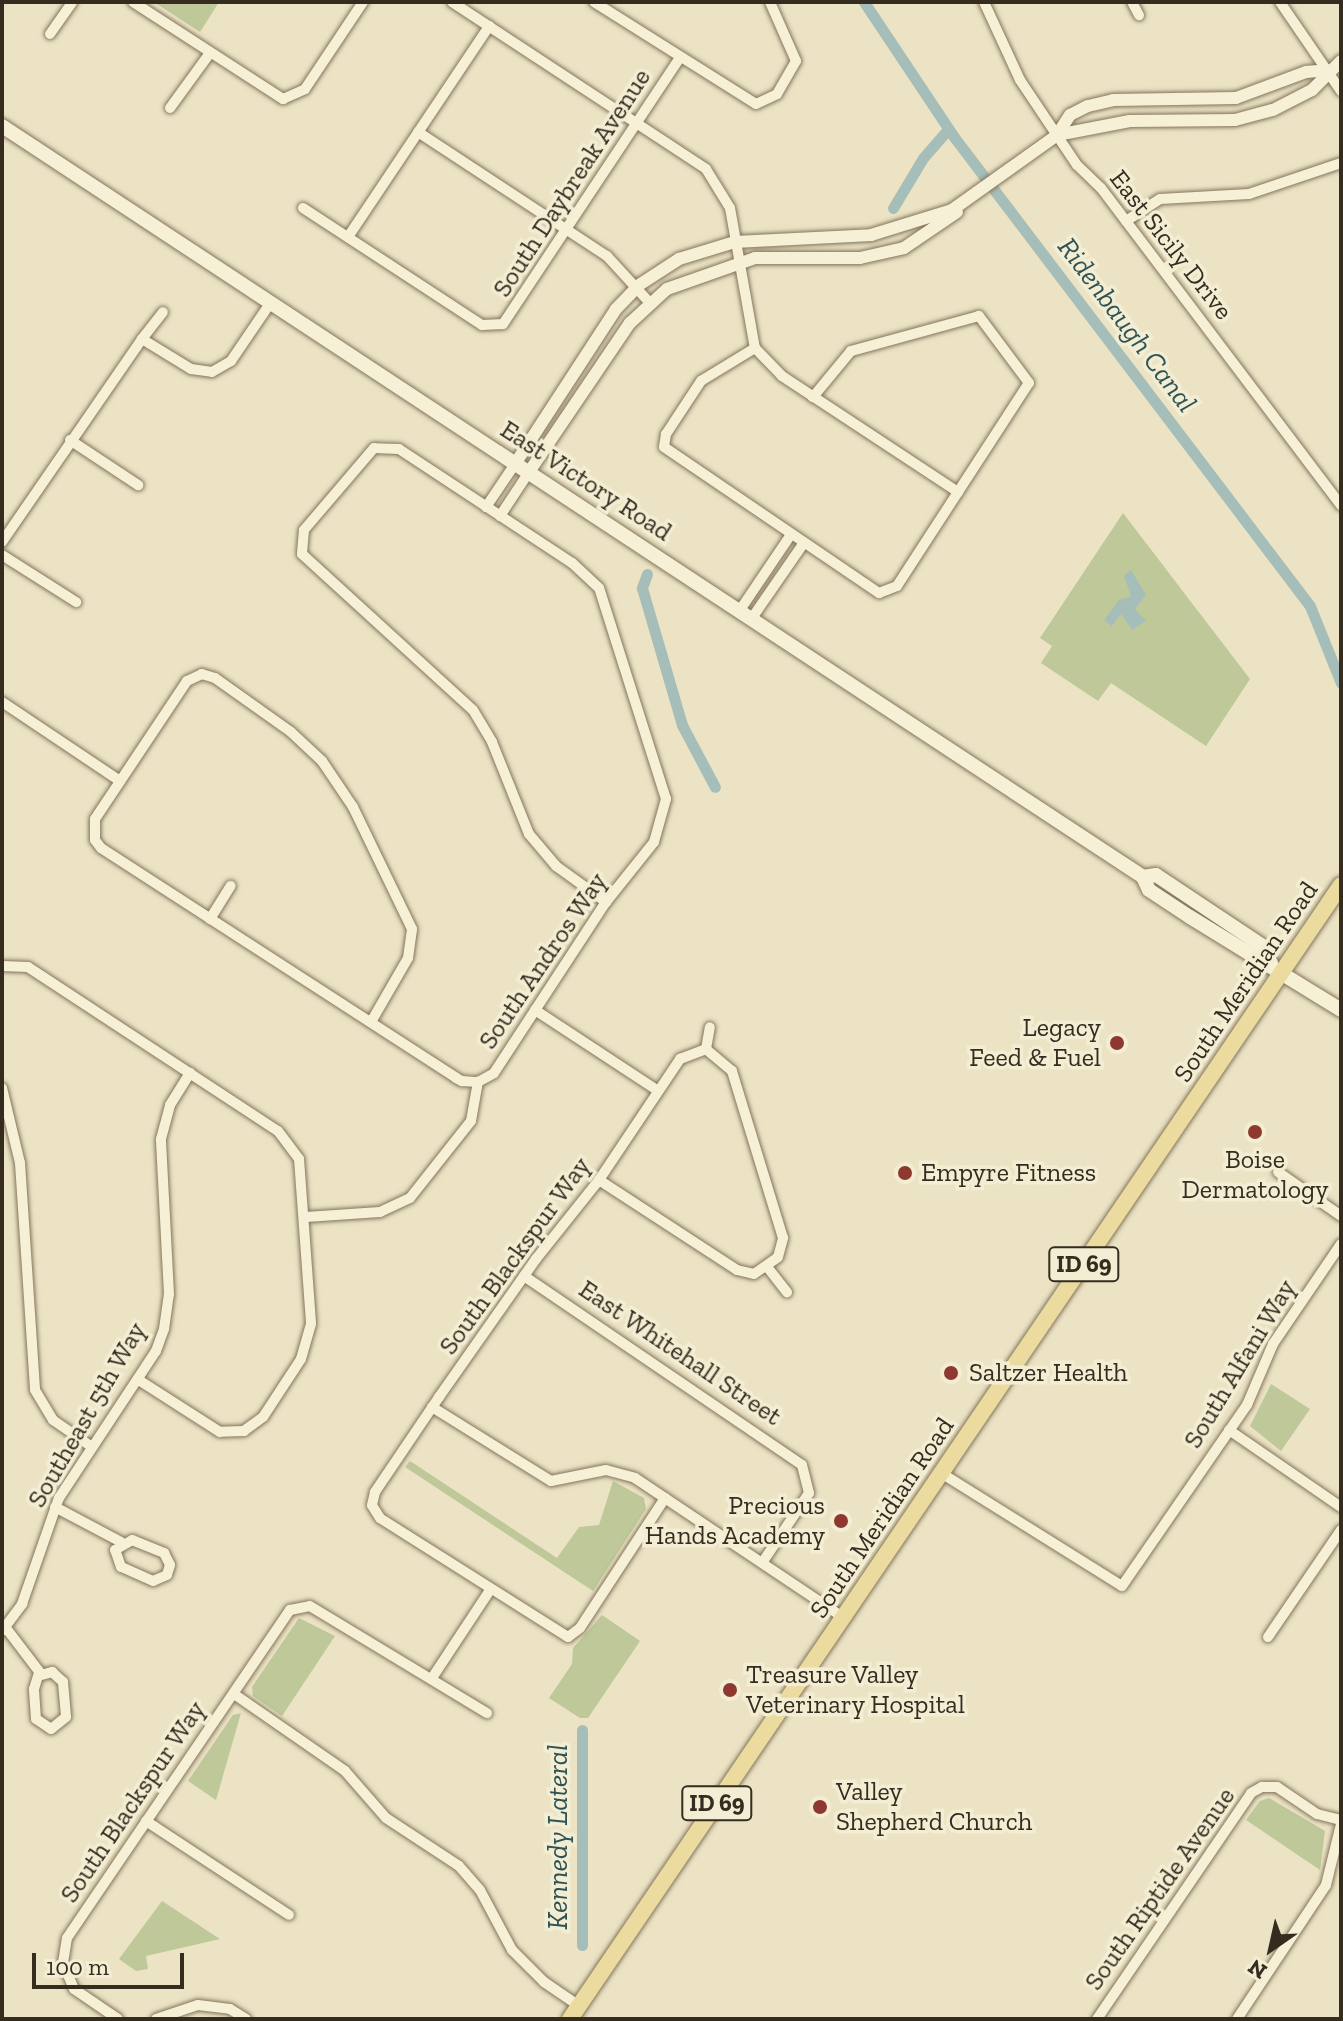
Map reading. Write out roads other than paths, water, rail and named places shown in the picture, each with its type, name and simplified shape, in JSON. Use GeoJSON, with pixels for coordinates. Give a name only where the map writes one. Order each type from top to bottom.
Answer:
{"type":"FeatureCollection","features":[{"type":"Feature","properties":{"kind":"main road","name":"East Victory Road"},"geometry":{"type":"LineString","coordinates":[[2,126],[269,305],[746,614],[1143,877],[1156,875],[1261,945],[1277,967],[1341,1010]]}},
{"type":"Feature","properties":{"kind":"main road","name":"South Meridian Road"},"geometry":{"type":"LineString","coordinates":[[574,2012],[941,1473],[1277,967],[1341,885]]}},
{"type":"Feature","properties":{"kind":"street"},"geometry":{"type":"LineString","coordinates":[[50,34],[72,2]]}},
{"type":"Feature","properties":{"kind":"street"},"geometry":{"type":"LineString","coordinates":[[133,2],[274,96],[292,99],[305,89],[360,3]]}},
{"type":"Feature","properties":{"kind":"street"},"geometry":{"type":"LineString","coordinates":[[452,2],[706,169],[730,208],[755,348],[782,376],[958,492]]}},
{"type":"Feature","properties":{"kind":"street"},"geometry":{"type":"LineString","coordinates":[[594,2],[747,102],[764,102],[777,94],[796,61],[770,2]]}},
{"type":"Feature","properties":{"kind":"street","name":"East Sicily Drive"},"geometry":{"type":"LineString","coordinates":[[984,2],[1020,80],[1057,135],[1341,505]]}},
{"type":"Feature","properties":{"kind":"street"},"geometry":{"type":"LineString","coordinates":[[1132,2],[1139,15]]}},
{"type":"Feature","properties":{"kind":"street"},"geometry":{"type":"LineString","coordinates":[[1280,2],[1341,91]]}},
{"type":"Feature","properties":{"kind":"street"},"geometry":{"type":"LineString","coordinates":[[303,208],[348,237],[489,26]]}},
{"type":"Feature","properties":{"kind":"street"},"geometry":{"type":"LineString","coordinates":[[170,108],[210,53]]}},
{"type":"Feature","properties":{"kind":"street","name":"South Daybreak Avenue"},"geometry":{"type":"LineString","coordinates":[[348,237],[482,325],[497,326],[509,319],[680,58]]}},
{"type":"Feature","properties":{"kind":"street"},"geometry":{"type":"LineString","coordinates":[[1057,135],[1130,121],[1235,120],[1273,110],[1312,90],[1327,70],[1341,61]]}},
{"type":"Feature","properties":{"kind":"street"},"geometry":{"type":"LineString","coordinates":[[606,902],[556,866],[529,834],[492,742],[473,710],[299,547],[304,530],[367,452],[382,445],[399,449],[500,516],[649,302],[688,278],[739,262],[860,258],[904,248],[1001,173],[1057,135],[1070,115],[1113,100],[1236,98],[1306,72],[1327,70]]}},
{"type":"Feature","properties":{"kind":"street"},"geometry":{"type":"LineString","coordinates":[[418,132],[607,256],[639,285],[649,302]]}},
{"type":"Feature","properties":{"kind":"street"},"geometry":{"type":"LineString","coordinates":[[1126,221],[1160,199],[1249,194],[1341,163]]}},
{"type":"Feature","properties":{"kind":"street"},"geometry":{"type":"LineString","coordinates":[[486,507],[616,309],[639,285],[679,259],[735,242],[871,235],[952,210],[980,190]]}},
{"type":"Feature","properties":{"kind":"street"},"geometry":{"type":"LineString","coordinates":[[142,339],[191,369],[212,372],[231,361],[269,305]]}},
{"type":"Feature","properties":{"kind":"street"},"geometry":{"type":"LineString","coordinates":[[2,542],[70,440],[163,312]]}},
{"type":"Feature","properties":{"kind":"street"},"geometry":{"type":"LineString","coordinates":[[755,348],[701,381],[666,434],[664,447],[872,590],[886,593],[897,586],[1029,383],[979,316],[851,351],[813,397]]}},
{"type":"Feature","properties":{"kind":"street"},"geometry":{"type":"LineString","coordinates":[[70,440],[138,485]]}},
{"type":"Feature","properties":{"kind":"street","name":"South Andros Way"},"geometry":{"type":"LineString","coordinates":[[306,1217],[380,1212],[410,1198],[471,1121],[478,1082],[494,1073],[606,902],[654,842],[665,810],[664,786],[608,603],[586,575],[500,516]]}},
{"type":"Feature","properties":{"kind":"street"},"geometry":{"type":"LineString","coordinates":[[746,614],[790,536]]}},
{"type":"Feature","properties":{"kind":"street"},"geometry":{"type":"LineString","coordinates":[[746,614],[803,544]]}},
{"type":"Feature","properties":{"kind":"street"},"geometry":{"type":"LineString","coordinates":[[2,555],[76,602]]}},
{"type":"Feature","properties":{"kind":"street"},"geometry":{"type":"LineString","coordinates":[[371,1022],[405,964],[413,941],[409,920],[334,776],[291,732],[215,678],[196,675],[187,681],[95,819],[93,833],[101,848],[456,1078],[478,1082]]}},
{"type":"Feature","properties":{"kind":"street"},"geometry":{"type":"LineString","coordinates":[[2,702],[120,781]]}},
{"type":"Feature","properties":{"kind":"street"},"geometry":{"type":"LineString","coordinates":[[210,919],[231,886]]}},
{"type":"Feature","properties":{"kind":"street"},"geometry":{"type":"LineString","coordinates":[[2,966],[28,967],[190,1073],[289,1142],[303,1170],[309,1336],[296,1369],[254,1426],[220,1432],[137,1379]]}},
{"type":"Feature","properties":{"kind":"street"},"geometry":{"type":"LineString","coordinates":[[535,1010],[657,1090]]}},
{"type":"Feature","properties":{"kind":"street"},"geometry":{"type":"LineString","coordinates":[[599,1180],[737,1270],[754,1274],[768,1268],[783,1238],[732,1071],[706,1049],[710,1027]]}},
{"type":"Feature","properties":{"kind":"street","name":"South Blackspur Way"},"geometry":{"type":"LineString","coordinates":[[490,1590],[380,1518],[372,1505],[375,1492],[524,1276],[599,1180],[680,1059],[706,1049]]}},
{"type":"Feature","properties":{"kind":"street","name":"Southeast 5th Way"},"geometry":{"type":"LineString","coordinates":[[4,1630],[22,1604],[55,1507],[156,1351],[167,1317],[161,1139],[170,1105],[190,1073]]}},
{"type":"Feature","properties":{"kind":"street"},"geometry":{"type":"LineString","coordinates":[[2,1088],[20,1163],[35,1390],[53,1420],[92,1447]]}},
{"type":"Feature","properties":{"kind":"street"},"geometry":{"type":"LineString","coordinates":[[1278,1172],[1341,1216]]}},
{"type":"Feature","properties":{"kind":"street","name":"South Alfani Way"},"geometry":{"type":"LineString","coordinates":[[941,1473],[1122,1586],[1247,1405],[1273,1344],[1341,1244]]}},
{"type":"Feature","properties":{"kind":"street"},"geometry":{"type":"LineString","coordinates":[[768,1268],[787,1292]]}},
{"type":"Feature","properties":{"kind":"street","name":"East Whitehall Street"},"geometry":{"type":"LineString","coordinates":[[524,1276],[685,1381],[806,1472],[809,1493],[762,1563]]}},
{"type":"Feature","properties":{"kind":"street"},"geometry":{"type":"LineString","coordinates":[[432,1407],[551,1481],[606,1470],[635,1478],[843,1617]]}},
{"type":"Feature","properties":{"kind":"street"},"geometry":{"type":"LineString","coordinates":[[1229,1430],[1341,1507]]}},
{"type":"Feature","properties":{"kind":"street"},"geometry":{"type":"LineString","coordinates":[[487,1713],[432,1678],[490,1590],[568,1637],[580,1628],[665,1498]]}},
{"type":"Feature","properties":{"kind":"street"},"geometry":{"type":"LineString","coordinates":[[55,1507],[121,1542],[135,1541],[164,1553],[170,1565],[167,1575],[153,1581],[121,1567],[115,1556],[121,1542]]}},
{"type":"Feature","properties":{"kind":"street"},"geometry":{"type":"LineString","coordinates":[[1268,1637],[1341,1530]]}},
{"type":"Feature","properties":{"kind":"street","name":"South Blackspur Way"},"geometry":{"type":"LineString","coordinates":[[118,2019],[74,1989],[64,1950],[146,1821],[290,1610],[300,1605],[310,1606],[432,1678]]}},
{"type":"Feature","properties":{"kind":"street"},"geometry":{"type":"LineString","coordinates":[[4,1630],[41,1674],[57,1674],[64,1685],[66,1717],[54,1729],[36,1719],[34,1684],[41,1674]]}},
{"type":"Feature","properties":{"kind":"street"},"geometry":{"type":"LineString","coordinates":[[234,1694],[345,1771],[386,1818],[469,1875],[512,1950],[574,2012]]}},
{"type":"Feature","properties":{"kind":"street","name":"South Riptide Avenue"},"geometry":{"type":"LineString","coordinates":[[1097,2019],[1251,1793],[1262,1787],[1277,1787],[1317,1814],[1341,1822]]}},
{"type":"Feature","properties":{"kind":"street"},"geometry":{"type":"LineString","coordinates":[[146,1821],[289,1915]]}},
{"type":"Feature","properties":{"kind":"street"},"geometry":{"type":"LineString","coordinates":[[1237,2019],[1326,1885],[1341,1822]]}},
{"type":"Feature","properties":{"kind":"street"},"geometry":{"type":"LineString","coordinates":[[156,2019],[198,2005],[230,2009],[246,2019]]}},
{"type":"Feature","properties":{"kind":"water"},"geometry":{"type":"Polygon","coordinates":[[[1131,570],[1146,595],[1135,609],[1146,621],[1132,630],[1121,614],[1112,626],[1104,620],[1119,600],[1131,596],[1124,576],[1131,570]]]}},
{"type":"Feature","properties":{"kind":"waterway","name":"Ridenbaugh Canal"},"geometry":{"type":"LineString","coordinates":[[864,2],[954,137],[1310,606],[1341,683]]}},
{"type":"Feature","properties":{"kind":"waterway","name":"Kennedy Lateral"},"geometry":{"type":"LineString","coordinates":[[893,208],[923,158],[948,129]]}},
{"type":"Feature","properties":{"kind":"waterway","name":"Kennedy Lateral"},"geometry":{"type":"LineString","coordinates":[[647,574],[642,588],[682,725],[715,787]]}},
{"type":"Feature","properties":{"kind":"waterway","name":"Kennedy Lateral"},"geometry":{"type":"LineString","coordinates":[[582,1730],[582,1945]]}},
{"type":"Feature","properties":{"kind":"place","name":"Legacy Feed & Fuel"},"geometry":{"type":"Point","coordinates":[1117,1043]}},
{"type":"Feature","properties":{"kind":"place","name":"Boise Dermatology"},"geometry":{"type":"Point","coordinates":[1255,1132]}},
{"type":"Feature","properties":{"kind":"place","name":"Empyre Fitness"},"geometry":{"type":"Point","coordinates":[905,1173]}},
{"type":"Feature","properties":{"kind":"place","name":"Saltzer Health"},"geometry":{"type":"Point","coordinates":[951,1373]}},
{"type":"Feature","properties":{"kind":"place","name":"Precious Hands Academy"},"geometry":{"type":"Point","coordinates":[841,1521]}},
{"type":"Feature","properties":{"kind":"place","name":"Treasure Valley Veterinary Hospital"},"geometry":{"type":"Point","coordinates":[730,1690]}},
{"type":"Feature","properties":{"kind":"place","name":"Valley Shepherd Church"},"geometry":{"type":"Point","coordinates":[820,1807]}}]}
